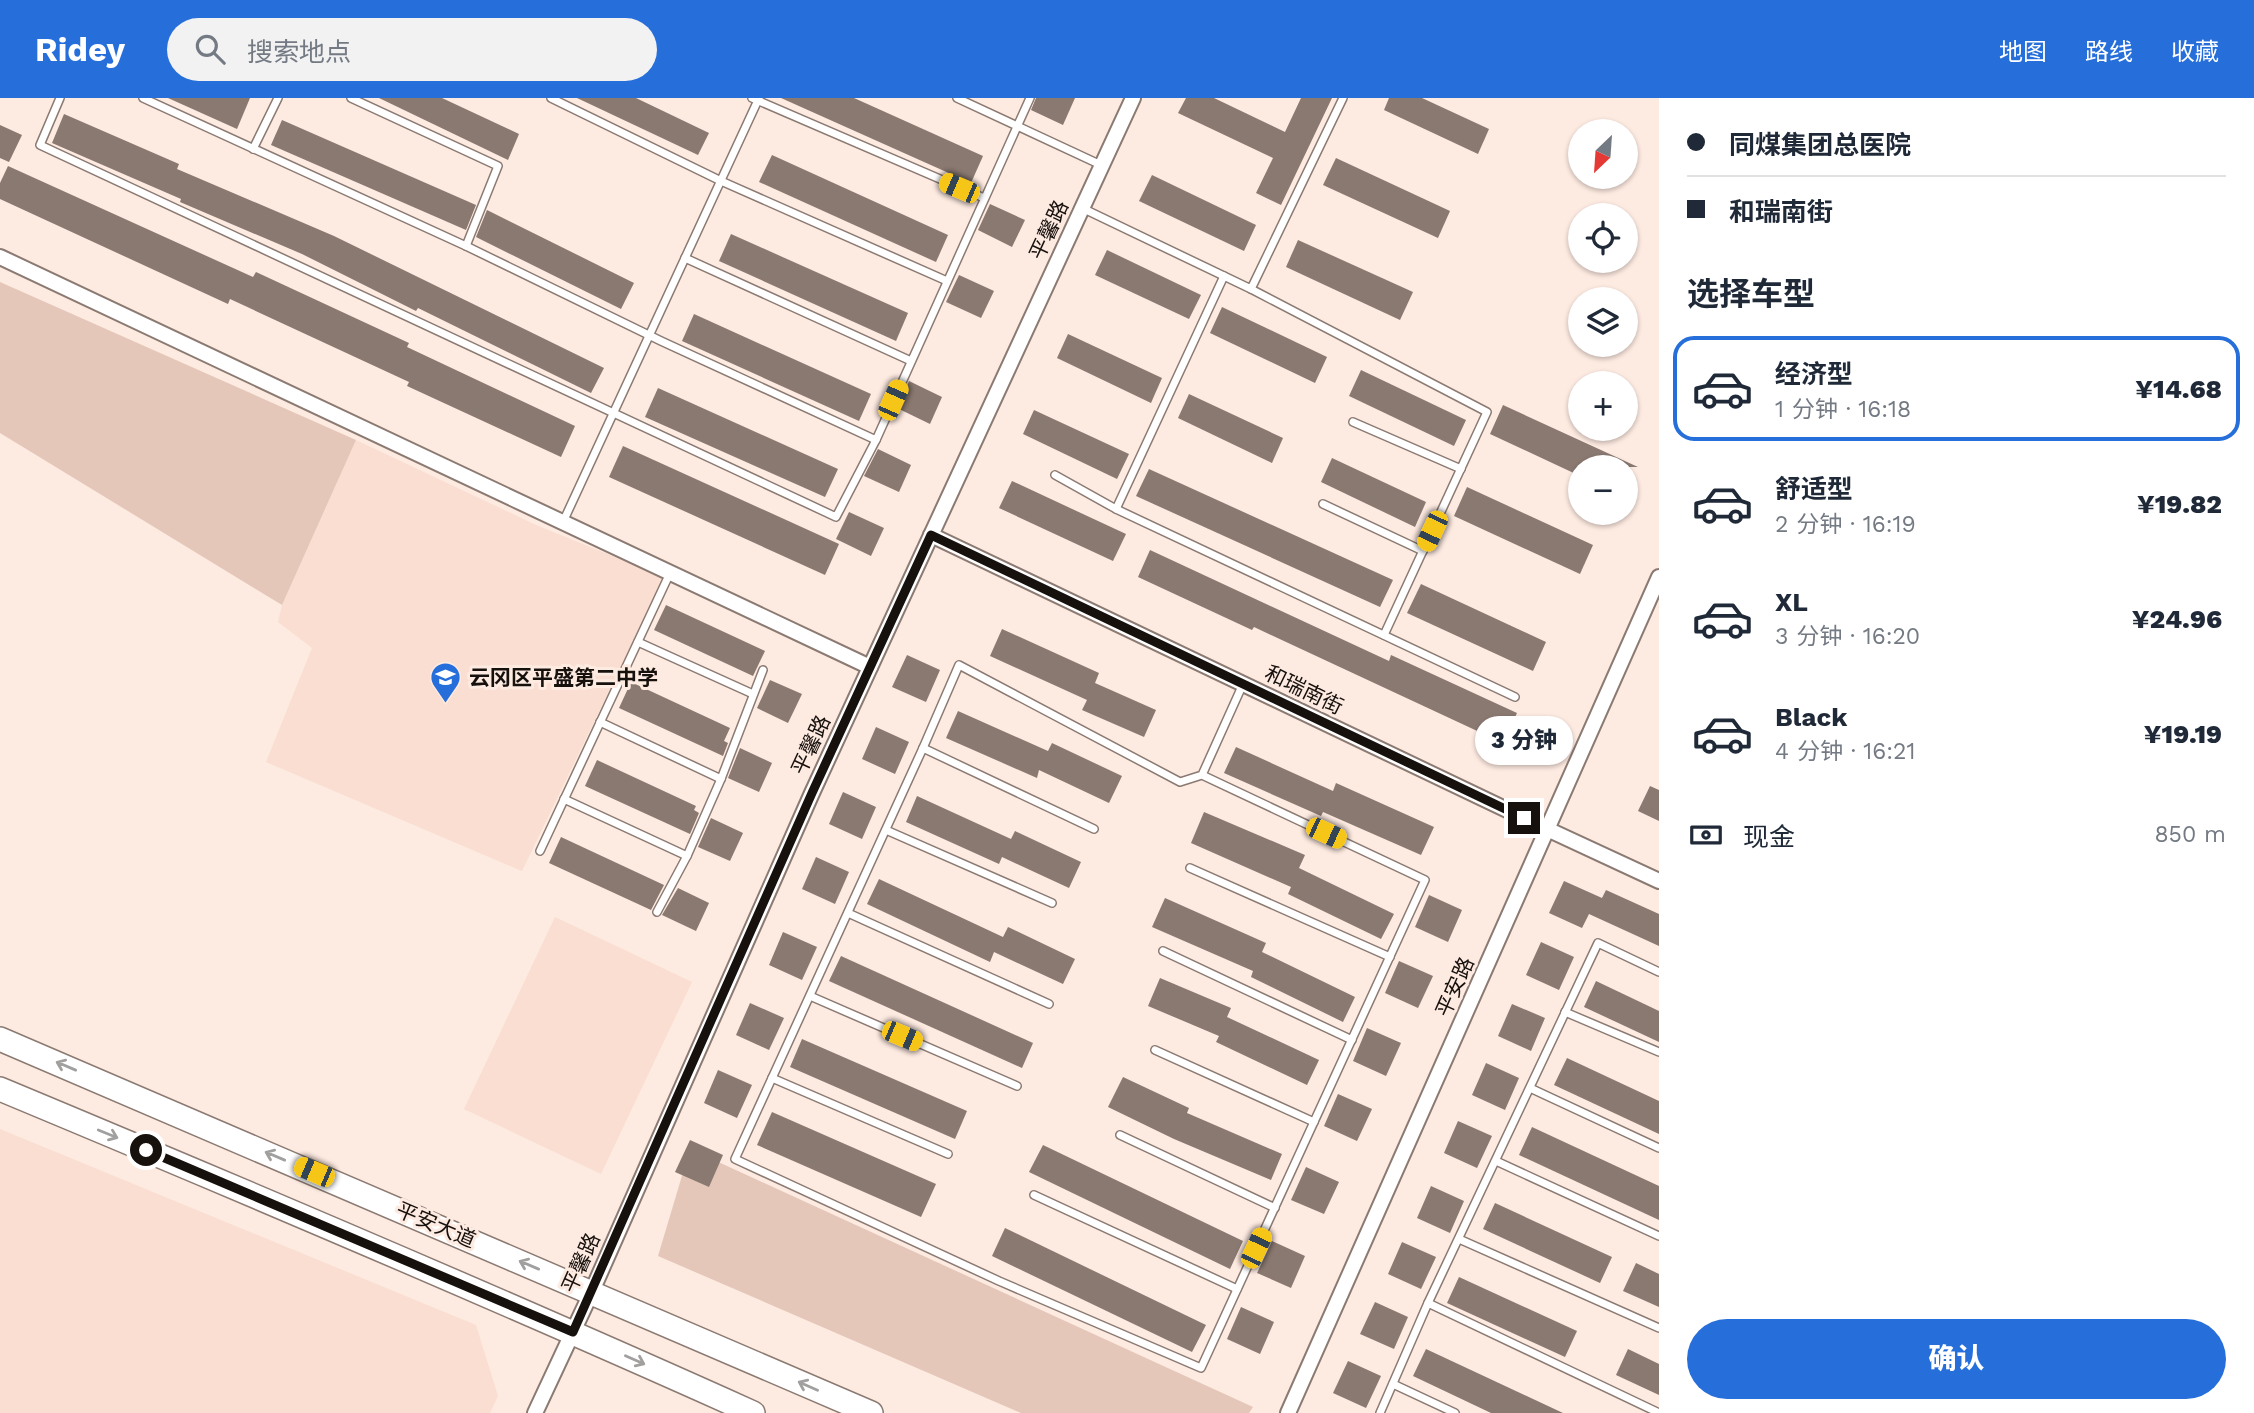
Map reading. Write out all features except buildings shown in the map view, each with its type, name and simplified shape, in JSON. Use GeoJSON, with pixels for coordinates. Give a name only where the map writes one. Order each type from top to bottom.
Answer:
{"type":"FeatureCollection","features":[{"type":"Feature","properties":{"kind":"main road","name":"平安大道"},"geometry":{"type":"LineString","coordinates":[[0,1039],[871,1413]]}},
{"type":"Feature","properties":{"kind":"main road","name":"平安大道"},"geometry":{"type":"LineString","coordinates":[[0,1089],[291,1210],[752,1413]]}},
{"type":"Feature","properties":{"kind":"street","name":"平馨路"},"geometry":{"type":"LineString","coordinates":[[535,1413],[592,1291],[806,805],[1133,98]]}},
{"type":"Feature","properties":{"kind":"street"},"geometry":{"type":"LineString","coordinates":[[0,257],[870,667]]}},
{"type":"Feature","properties":{"kind":"street","name":"和瑞南街"},"geometry":{"type":"LineString","coordinates":[[931,535],[1659,881]]}},
{"type":"Feature","properties":{"kind":"street","name":"平安路"},"geometry":{"type":"LineString","coordinates":[[1288,1413],[1659,577]]}},
{"type":"Feature","properties":{"kind":"lane"},"geometry":{"type":"LineString","coordinates":[[60,98],[40,145],[836,517],[876,440],[1030,98]]}},
{"type":"Feature","properties":{"kind":"lane"},"geometry":{"type":"LineString","coordinates":[[143,98],[466,246],[649,335],[876,440]]}},
{"type":"Feature","properties":{"kind":"lane"},"geometry":{"type":"LineString","coordinates":[[253,149],[278,98]]}},
{"type":"Feature","properties":{"kind":"lane"},"geometry":{"type":"LineString","coordinates":[[351,98],[498,166],[466,246]]}},
{"type":"Feature","properties":{"kind":"lane"},"geometry":{"type":"LineString","coordinates":[[551,98],[721,181],[947,281]]}},
{"type":"Feature","properties":{"kind":"lane"},"geometry":{"type":"LineString","coordinates":[[957,98],[1102,165]]}},
{"type":"Feature","properties":{"kind":"lane"},"geometry":{"type":"LineString","coordinates":[[1251,289],[1343,98]]}},
{"type":"Feature","properties":{"kind":"lane"},"geometry":{"type":"LineString","coordinates":[[563,522],[721,181],[756,99],[984,198]]}},
{"type":"Feature","properties":{"kind":"lane"},"geometry":{"type":"LineString","coordinates":[[1082,208],[1251,289],[1487,412],[1384,635]]}},
{"type":"Feature","properties":{"kind":"lane"},"geometry":{"type":"LineString","coordinates":[[685,258],[911,361]]}},
{"type":"Feature","properties":{"kind":"lane"},"geometry":{"type":"LineString","coordinates":[[1116,509],[1224,276]]}},
{"type":"Feature","properties":{"kind":"lane"},"geometry":{"type":"LineString","coordinates":[[1353,422],[1461,469]]}},
{"type":"Feature","properties":{"kind":"lane"},"geometry":{"type":"LineString","coordinates":[[1055,475],[1116,509],[1515,697]]}},
{"type":"Feature","properties":{"kind":"lane"},"geometry":{"type":"LineString","coordinates":[[1323,504],[1423,551]]}},
{"type":"Feature","properties":{"kind":"lane"},"geometry":{"type":"LineString","coordinates":[[540,850],[670,573]]}},
{"type":"Feature","properties":{"kind":"lane"},"geometry":{"type":"LineString","coordinates":[[638,642],[753,694]]}},
{"type":"Feature","properties":{"kind":"lane"},"geometry":{"type":"LineString","coordinates":[[959,665],[1180,782],[1202,775],[1425,880],[1201,1368],[999,1281],[735,1159],[959,665]]}},
{"type":"Feature","properties":{"kind":"lane"},"geometry":{"type":"LineString","coordinates":[[657,912],[687,856],[721,779],[763,670]]}},
{"type":"Feature","properties":{"kind":"lane"},"geometry":{"type":"LineString","coordinates":[[1202,775],[1243,684]]}},
{"type":"Feature","properties":{"kind":"lane"},"geometry":{"type":"LineString","coordinates":[[600,722],[721,779]]}},
{"type":"Feature","properties":{"kind":"lane"},"geometry":{"type":"LineString","coordinates":[[923,748],[1094,830]]}},
{"type":"Feature","properties":{"kind":"lane"},"geometry":{"type":"LineString","coordinates":[[564,799],[687,856]]}},
{"type":"Feature","properties":{"kind":"lane"},"geometry":{"type":"LineString","coordinates":[[886,830],[1052,903]]}},
{"type":"Feature","properties":{"kind":"lane"},"geometry":{"type":"LineString","coordinates":[[1190,868],[1390,957]]}},
{"type":"Feature","properties":{"kind":"lane"},"geometry":{"type":"LineString","coordinates":[[848,913],[1049,1004]]}},
{"type":"Feature","properties":{"kind":"lane"},"geometry":{"type":"LineString","coordinates":[[1380,1413],[1428,1303],[1598,943],[1659,972]]}},
{"type":"Feature","properties":{"kind":"lane"},"geometry":{"type":"LineString","coordinates":[[1163,951],[1352,1040]]}},
{"type":"Feature","properties":{"kind":"lane"},"geometry":{"type":"LineString","coordinates":[[810,996],[1017,1086]]}},
{"type":"Feature","properties":{"kind":"lane"},"geometry":{"type":"LineString","coordinates":[[1565,1012],[1659,1052]]}},
{"type":"Feature","properties":{"kind":"lane"},"geometry":{"type":"LineString","coordinates":[[1155,1050],[1314,1122]]}},
{"type":"Feature","properties":{"kind":"lane"},"geometry":{"type":"LineString","coordinates":[[772,1078],[948,1154]]}},
{"type":"Feature","properties":{"kind":"lane"},"geometry":{"type":"LineString","coordinates":[[1530,1088],[1659,1148]]}},
{"type":"Feature","properties":{"kind":"lane"},"geometry":{"type":"LineString","coordinates":[[1121,1135],[1275,1208]]}},
{"type":"Feature","properties":{"kind":"lane"},"geometry":{"type":"LineString","coordinates":[[1496,1161],[1659,1236]]}},
{"type":"Feature","properties":{"kind":"lane"},"geometry":{"type":"LineString","coordinates":[[1034,1195],[1237,1289]]}},
{"type":"Feature","properties":{"kind":"lane"},"geometry":{"type":"LineString","coordinates":[[1459,1239],[1659,1328]]}},
{"type":"Feature","properties":{"kind":"lane"},"geometry":{"type":"LineString","coordinates":[[1428,1303],[1659,1413]]}},
{"type":"Feature","properties":{"kind":"lane"},"geometry":{"type":"LineString","coordinates":[[1393,1384],[1455,1413]]}},
{"type":"Feature","properties":{"kind":"shaded area"},"geometry":{"type":"Polygon","coordinates":[[[0,282],[356,440],[282,605],[0,433],[0,282]]]}},
{"type":"Feature","properties":{"kind":"shaded area","name":"云冈区平盛第二中学"},"geometry":{"type":"Polygon","coordinates":[[[356,440],[536,525],[664,577],[522,871],[266,762],[312,648],[278,622],[282,605],[356,440]]]}},
{"type":"Feature","properties":{"kind":"shaded area"},"geometry":{"type":"Polygon","coordinates":[[[555,917],[692,982],[601,1174],[464,1109],[555,917]]]}},
{"type":"Feature","properties":{"kind":"shaded area"},"geometry":{"type":"Polygon","coordinates":[[[0,1129],[476,1325],[498,1396],[490,1413],[0,1413],[0,1129]]]}},
{"type":"Feature","properties":{"kind":"shaded area"},"geometry":{"type":"Polygon","coordinates":[[[690,1149],[1253,1407],[1249,1413],[1021,1413],[658,1256],[690,1149]]]}},
{"type":"Feature","properties":{"kind":"place","name":"云冈区平盛第二中学"},"geometry":{"type":"Point","coordinates":[446,705]}},
{"type":"Feature","properties":{"kind":"route"},"geometry":{"type":"LineString","coordinates":[[146,1150],[573,1332],[812,793],[931,535],[1524,818]]}}]}
